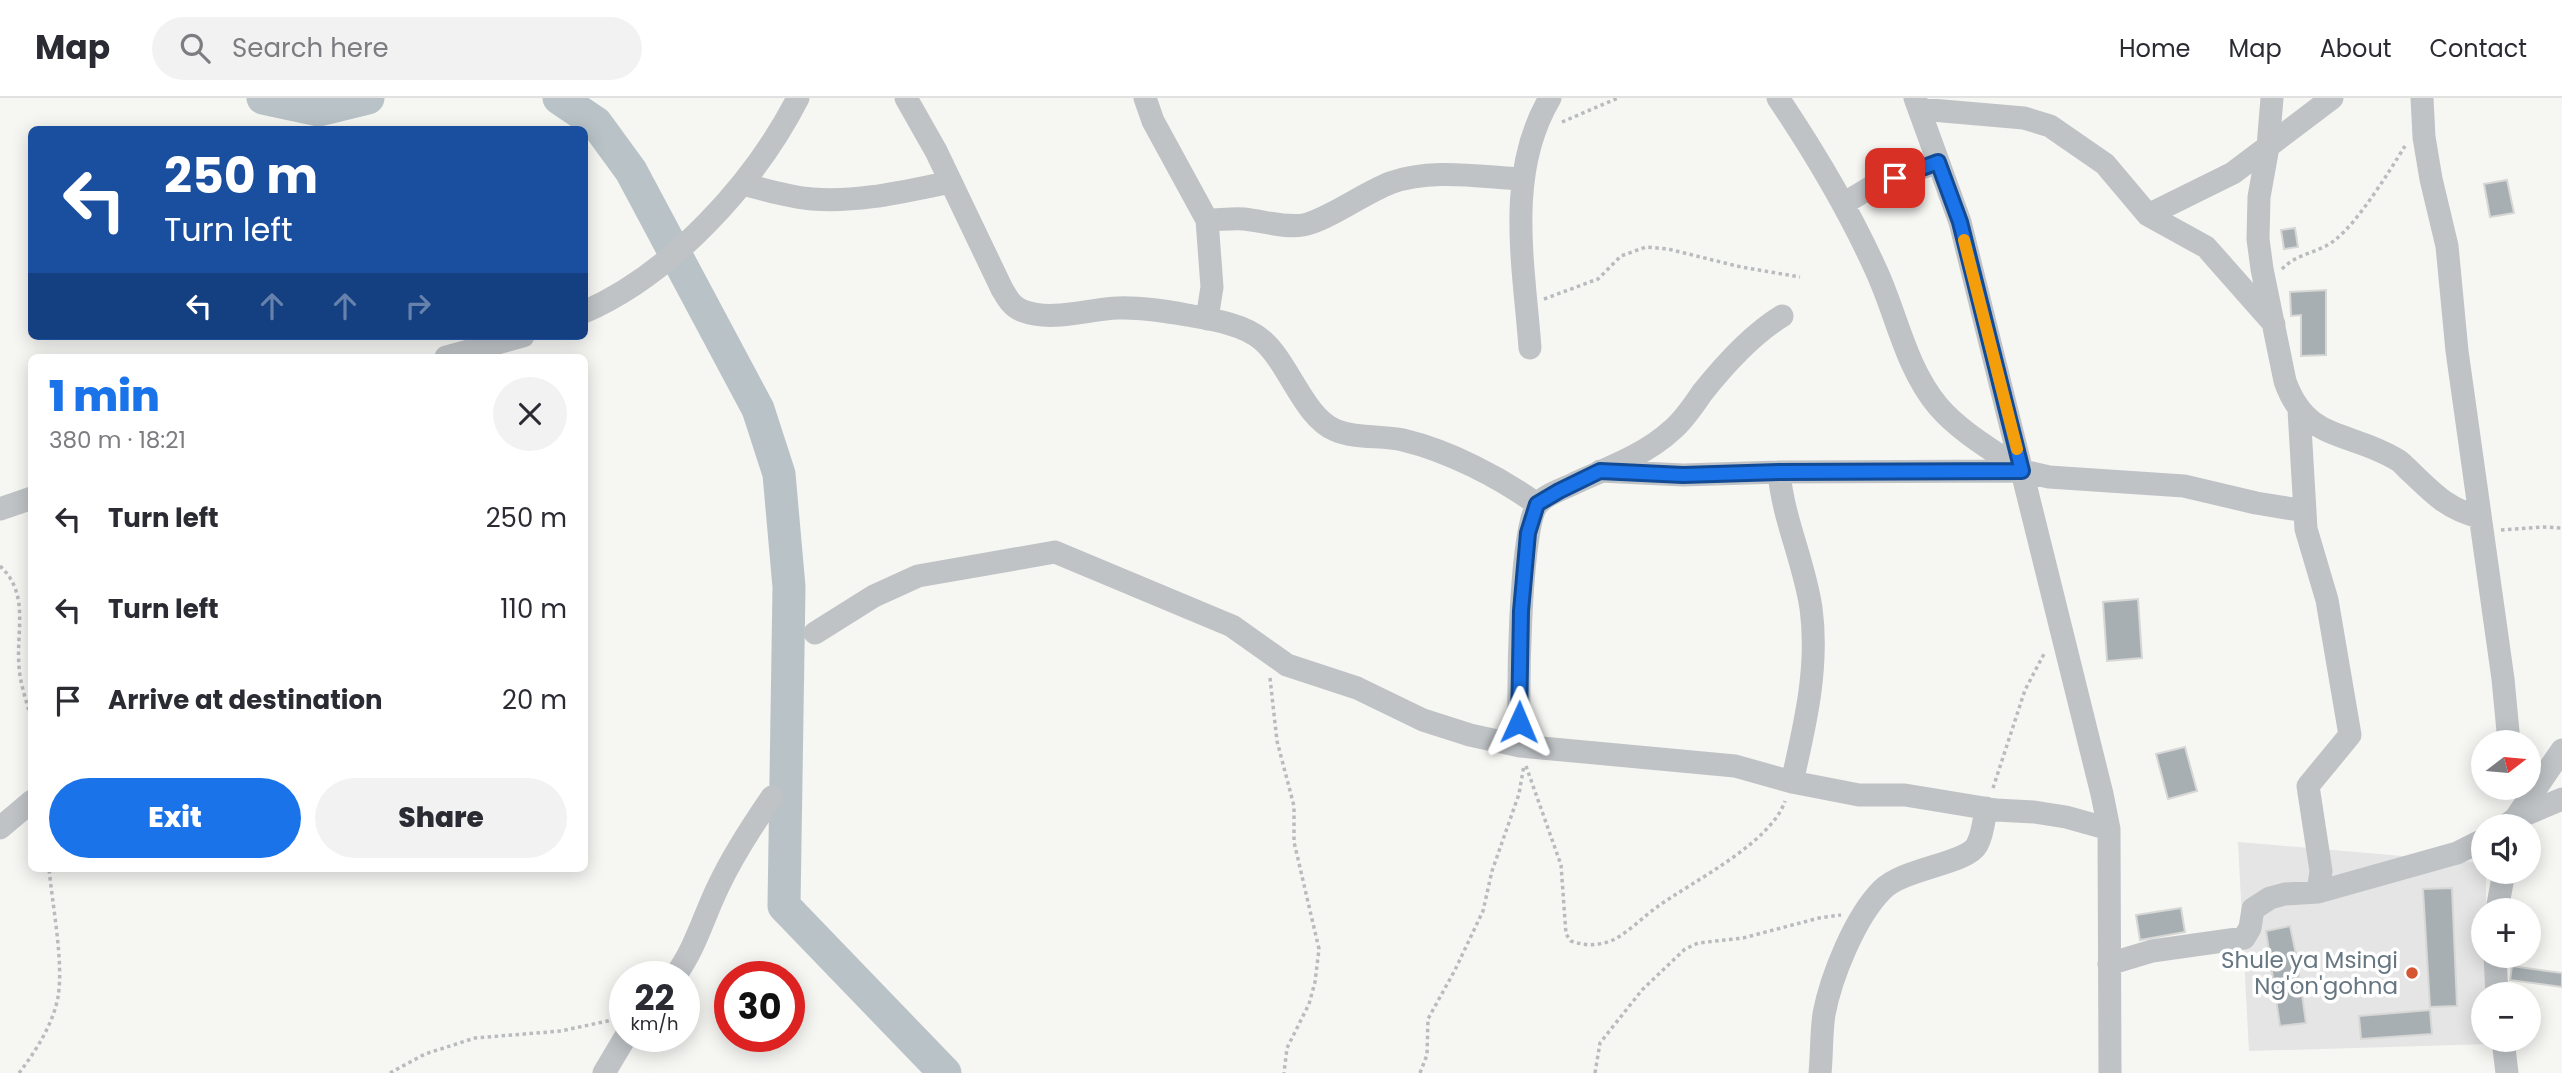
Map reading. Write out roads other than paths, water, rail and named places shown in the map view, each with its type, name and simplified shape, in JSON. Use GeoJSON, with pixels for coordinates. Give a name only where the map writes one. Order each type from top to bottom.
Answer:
{"type":"FeatureCollection","features":[{"type":"Feature","properties":{"kind":"street"},"geometry":{"type":"LineString","coordinates":[[588,310],[627,289],[676,254],[743,184],[786,121],[798,98]]}},
{"type":"Feature","properties":{"kind":"street"},"geometry":{"type":"LineString","coordinates":[[906,98],[918,116],[1002,289],[1014,307],[1035,315],[1138,308],[1207,319],[1245,330],[1261,338],[1288,370],[1312,411],[1322,422],[1336,430],[1405,441],[1443,455],[1509,486],[1537,504]]}},
{"type":"Feature","properties":{"kind":"street"},"geometry":{"type":"LineString","coordinates":[[1145,98],[1153,121],[1207,220],[1212,287],[1207,319]]}},
{"type":"Feature","properties":{"kind":"street"},"geometry":{"type":"LineString","coordinates":[[1530,348],[1520,226],[1522,180],[1532,134],[1550,98]]}},
{"type":"Feature","properties":{"kind":"street"},"geometry":{"type":"LineString","coordinates":[[1778,98],[1839,193],[1877,271],[1906,352],[1918,377],[1938,407],[1966,431],[2022,471]]}},
{"type":"Feature","properties":{"kind":"street"},"geometry":{"type":"LineString","coordinates":[[2272,98],[2268,147],[2259,197],[2258,239],[2285,381],[2291,397],[2300,410],[2319,427],[2397,459],[2445,504],[2460,512],[2479,517]]}},
{"type":"Feature","properties":{"kind":"street"},"geometry":{"type":"LineString","coordinates":[[2148,215],[2233,173],[2332,98]]}},
{"type":"Feature","properties":{"kind":"street"},"geometry":{"type":"LineString","coordinates":[[2422,98],[2424,137],[2431,179],[2447,246],[2457,351],[2508,730]]}},
{"type":"Feature","properties":{"kind":"street"},"geometry":{"type":"LineString","coordinates":[[2110,1073],[2109,829],[1960,222],[1917,103],[2024,118],[2050,127],[2105,164],[2148,215],[2206,247],[2274,325]]}},
{"type":"Feature","properties":{"kind":"street"},"geometry":{"type":"LineString","coordinates":[[1843,204],[1872,186],[1938,162]]}},
{"type":"Feature","properties":{"kind":"street"},"geometry":{"type":"LineString","coordinates":[[1207,220],[1242,219],[1303,225],[1316,221],[1358,197],[1408,178],[1447,176],[1522,180]]}},
{"type":"Feature","properties":{"kind":"street"},"geometry":{"type":"LineString","coordinates":[[743,184],[815,200],[881,196],[951,182]]}},
{"type":"Feature","properties":{"kind":"street"},"geometry":{"type":"LineString","coordinates":[[1522,754],[1521,611],[1528,533],[1537,504],[1629,458],[1671,432],[1731,359],[1764,327],[1782,316]]}},
{"type":"Feature","properties":{"kind":"street"},"geometry":{"type":"LineString","coordinates":[[462,354],[510,345]]}},
{"type":"Feature","properties":{"kind":"street"},"geometry":{"type":"LineString","coordinates":[[2300,410],[2308,540],[2327,600],[2350,735],[2308,786],[2321,872],[2318,892]]}},
{"type":"Feature","properties":{"kind":"street"},"geometry":{"type":"LineString","coordinates":[[1600,471],[1683,475],[2022,471],[2049,477],[2183,486],[2305,511]]}},
{"type":"Feature","properties":{"kind":"street"},"geometry":{"type":"LineString","coordinates":[[1779,472],[1781,492],[1811,608],[1812,692],[1792,782]]}},
{"type":"Feature","properties":{"kind":"street"},"geometry":{"type":"LineString","coordinates":[[0,509],[28,499]]}},
{"type":"Feature","properties":{"kind":"street"},"geometry":{"type":"LineString","coordinates":[[815,633],[874,596],[918,576],[1055,552],[1232,626],[1287,665],[1357,688],[1423,720],[1522,754],[1735,766],[1792,782],[1859,795],[1905,795],[2066,817],[2109,829]]}},
{"type":"Feature","properties":{"kind":"street"},"geometry":{"type":"LineString","coordinates":[[2518,814],[2562,750]]}},
{"type":"Feature","properties":{"kind":"street"},"geometry":{"type":"LineString","coordinates":[[685,961],[694,947],[711,901],[744,838],[772,797]]}},
{"type":"Feature","properties":{"kind":"street"},"geometry":{"type":"LineString","coordinates":[[2531,814],[2562,799]]}},
{"type":"Feature","properties":{"kind":"street"},"geometry":{"type":"LineString","coordinates":[[0,828],[28,804]]}},
{"type":"Feature","properties":{"kind":"street"},"geometry":{"type":"LineString","coordinates":[[1820,1073],[1824,1014],[1834,980],[1859,922],[1882,890],[1899,878],[1971,852],[1980,838],[1986,808]]}},
{"type":"Feature","properties":{"kind":"street"},"geometry":{"type":"LineString","coordinates":[[2109,964],[2152,951],[2244,938],[2248,934],[2253,909],[2262,901],[2285,894],[2318,892],[2457,853],[2471,846]]}},
{"type":"Feature","properties":{"kind":"street"},"geometry":{"type":"LineString","coordinates":[[604,1073],[611,1052]]}},
{"type":"Feature","properties":{"kind":"street"},"geometry":{"type":"LineString","coordinates":[[2504,1052],[2507,1073]]}},
{"type":"Feature","properties":{"kind":"waterway"},"geometry":{"type":"LineString","coordinates":[[263,98],[319,110],[368,98]]}},
{"type":"Feature","properties":{"kind":"waterway"},"geometry":{"type":"LineString","coordinates":[[559,98],[596,123],[631,171],[758,409],[779,474],[789,587],[784,906],[945,1073]]}},
{"type":"Feature","properties":{"kind":"place","name":"Shule ya Msingi Ng'on'gohna"},"geometry":{"type":"Point","coordinates":[2412,973]}}]}
